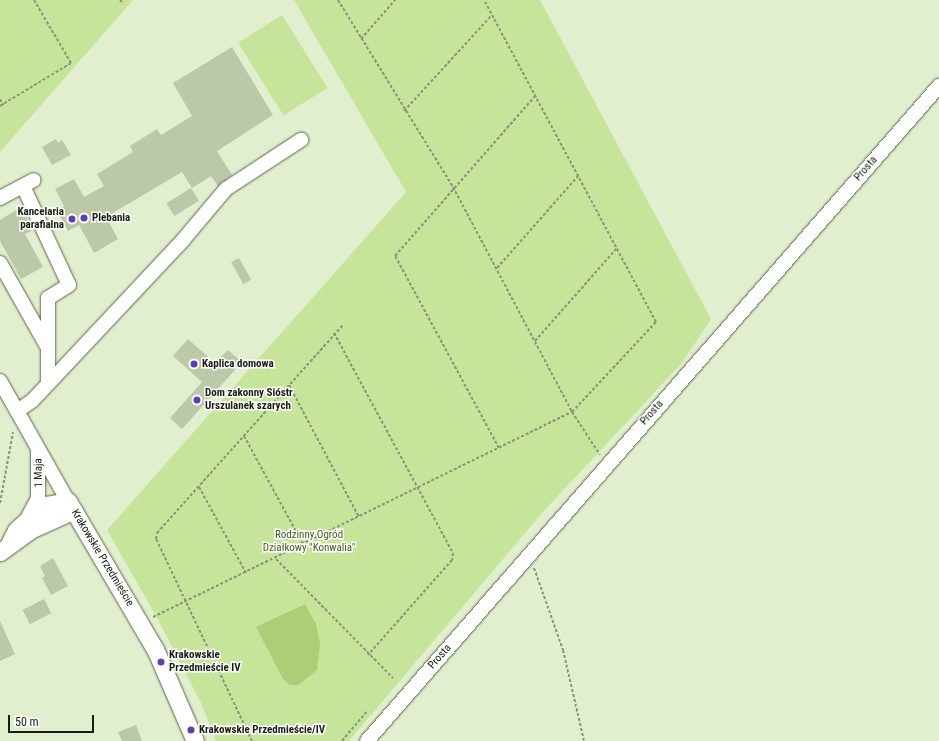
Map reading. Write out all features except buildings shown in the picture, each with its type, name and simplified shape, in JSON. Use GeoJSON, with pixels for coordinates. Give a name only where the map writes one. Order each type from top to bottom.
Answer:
{"type":"FeatureCollection","features":[{"type":"Feature","properties":{"kind":"main road","name":"1 Maja"},"geometry":{"type":"LineString","coordinates":[[5,547],[28,518],[45,505],[71,505]]}},
{"type":"Feature","properties":{"kind":"main road","name":"1 Maja"},"geometry":{"type":"LineString","coordinates":[[5,547],[71,505]]}},
{"type":"Feature","properties":{"kind":"main road","name":"Krakowskie Przedmieście"},"geometry":{"type":"LineString","coordinates":[[71,505],[155,649],[195,741]]}},
{"type":"Feature","properties":{"kind":"street","name":"Prosta"},"geometry":{"type":"LineString","coordinates":[[367,741],[939,86]]}},
{"type":"Feature","properties":{"kind":"street"},"geometry":{"type":"LineString","coordinates":[[17,411],[48,383],[183,240],[226,189],[301,140]]}},
{"type":"Feature","properties":{"kind":"street"},"geometry":{"type":"LineString","coordinates":[[0,198],[28,183],[69,285],[48,298],[48,383]]}},
{"type":"Feature","properties":{"kind":"street"},"geometry":{"type":"LineString","coordinates":[[0,264],[49,348]]}},
{"type":"Feature","properties":{"kind":"street","name":"Krakowskie Przedmieście"},"geometry":{"type":"LineString","coordinates":[[0,381],[71,505]]}},
{"type":"Feature","properties":{"kind":"street","name":"1 Maja"},"geometry":{"type":"LineString","coordinates":[[28,518],[38,498],[38,448]]}},
{"type":"Feature","properties":{"kind":"path"},"geometry":{"type":"LineString","coordinates":[[0,106],[71,63],[34,0]]}},
{"type":"Feature","properties":{"kind":"path"},"geometry":{"type":"LineString","coordinates":[[338,0],[404,111],[453,187],[572,412],[597,452]]}},
{"type":"Feature","properties":{"kind":"path"},"geometry":{"type":"LineString","coordinates":[[361,39],[395,0]]}},
{"type":"Feature","properties":{"kind":"path"},"geometry":{"type":"LineString","coordinates":[[156,616],[276,559],[303,544],[418,489],[572,412],[656,322],[484,0]]}},
{"type":"Feature","properties":{"kind":"path"},"geometry":{"type":"LineString","coordinates":[[404,111],[492,15]]}},
{"type":"Feature","properties":{"kind":"path"},"geometry":{"type":"LineString","coordinates":[[499,448],[396,256],[453,187],[536,95]]}},
{"type":"Feature","properties":{"kind":"path"},"geometry":{"type":"LineString","coordinates":[[0,99],[3,105]]}},
{"type":"Feature","properties":{"kind":"path"},"geometry":{"type":"LineString","coordinates":[[497,268],[578,176]]}},
{"type":"Feature","properties":{"kind":"path"},"geometry":{"type":"LineString","coordinates":[[535,341],[616,249]]}},
{"type":"Feature","properties":{"kind":"path"},"geometry":{"type":"LineString","coordinates":[[252,741],[187,600],[156,539],[157,533],[334,333],[343,325]]}},
{"type":"Feature","properties":{"kind":"path"},"geometry":{"type":"LineString","coordinates":[[334,333],[454,557],[368,655]]}},
{"type":"Feature","properties":{"kind":"path"},"geometry":{"type":"LineString","coordinates":[[289,385],[359,517]]}},
{"type":"Feature","properties":{"kind":"path"},"geometry":{"type":"LineString","coordinates":[[0,503],[14,434],[11,427]]}},
{"type":"Feature","properties":{"kind":"path"},"geometry":{"type":"LineString","coordinates":[[244,435],[303,544]]}},
{"type":"Feature","properties":{"kind":"path"},"geometry":{"type":"LineString","coordinates":[[199,487],[246,573]]}},
{"type":"Feature","properties":{"kind":"path"},"geometry":{"type":"LineString","coordinates":[[527,557],[545,592],[563,650],[584,741]]}},
{"type":"Feature","properties":{"kind":"path"},"geometry":{"type":"LineString","coordinates":[[276,559],[368,655],[393,678]]}},
{"type":"Feature","properties":{"kind":"path"},"geometry":{"type":"LineString","coordinates":[[342,741],[368,710]]}},
{"type":"Feature","properties":{"kind":"green space"},"geometry":{"type":"Polygon","coordinates":[[[0,0],[133,0],[0,152],[0,0]]]}},
{"type":"Feature","properties":{"kind":"green space","name":"Rodzinny Ogród Działkowy \"Konwalia\""},"geometry":{"type":"Polygon","coordinates":[[[294,0],[540,0],[711,319],[682,363],[542,513],[349,741],[216,741],[201,703],[156,616],[107,530],[406,192],[294,0]]]}},
{"type":"Feature","properties":{"kind":"green space"},"geometry":{"type":"Polygon","coordinates":[[[282,15],[328,88],[283,115],[238,43],[282,15]]]}},
{"type":"Feature","properties":{"kind":"shaded area"},"geometry":{"type":"Polygon","coordinates":[[[305,604],[316,624],[320,644],[317,670],[298,685],[290,685],[283,679],[256,627],[305,604]]]}},
{"type":"Feature","properties":{"kind":"place","name":"Plebania"},"geometry":{"type":"Point","coordinates":[84,218]}},
{"type":"Feature","properties":{"kind":"place","name":"Kancelaria parafialna"},"geometry":{"type":"Point","coordinates":[72,219]}},
{"type":"Feature","properties":{"kind":"place","name":"Kaplica domowa"},"geometry":{"type":"Point","coordinates":[194,364]}},
{"type":"Feature","properties":{"kind":"place","name":"Dom zakonny Sióstr Urszulanek szarych"},"geometry":{"type":"Point","coordinates":[197,400]}},
{"type":"Feature","properties":{"kind":"place","name":"Krakowskie Przedmieście IV"},"geometry":{"type":"Point","coordinates":[161,662]}},
{"type":"Feature","properties":{"kind":"place","name":"Krakowskie Przedmieście/IV"},"geometry":{"type":"Point","coordinates":[191,730]}}]}
